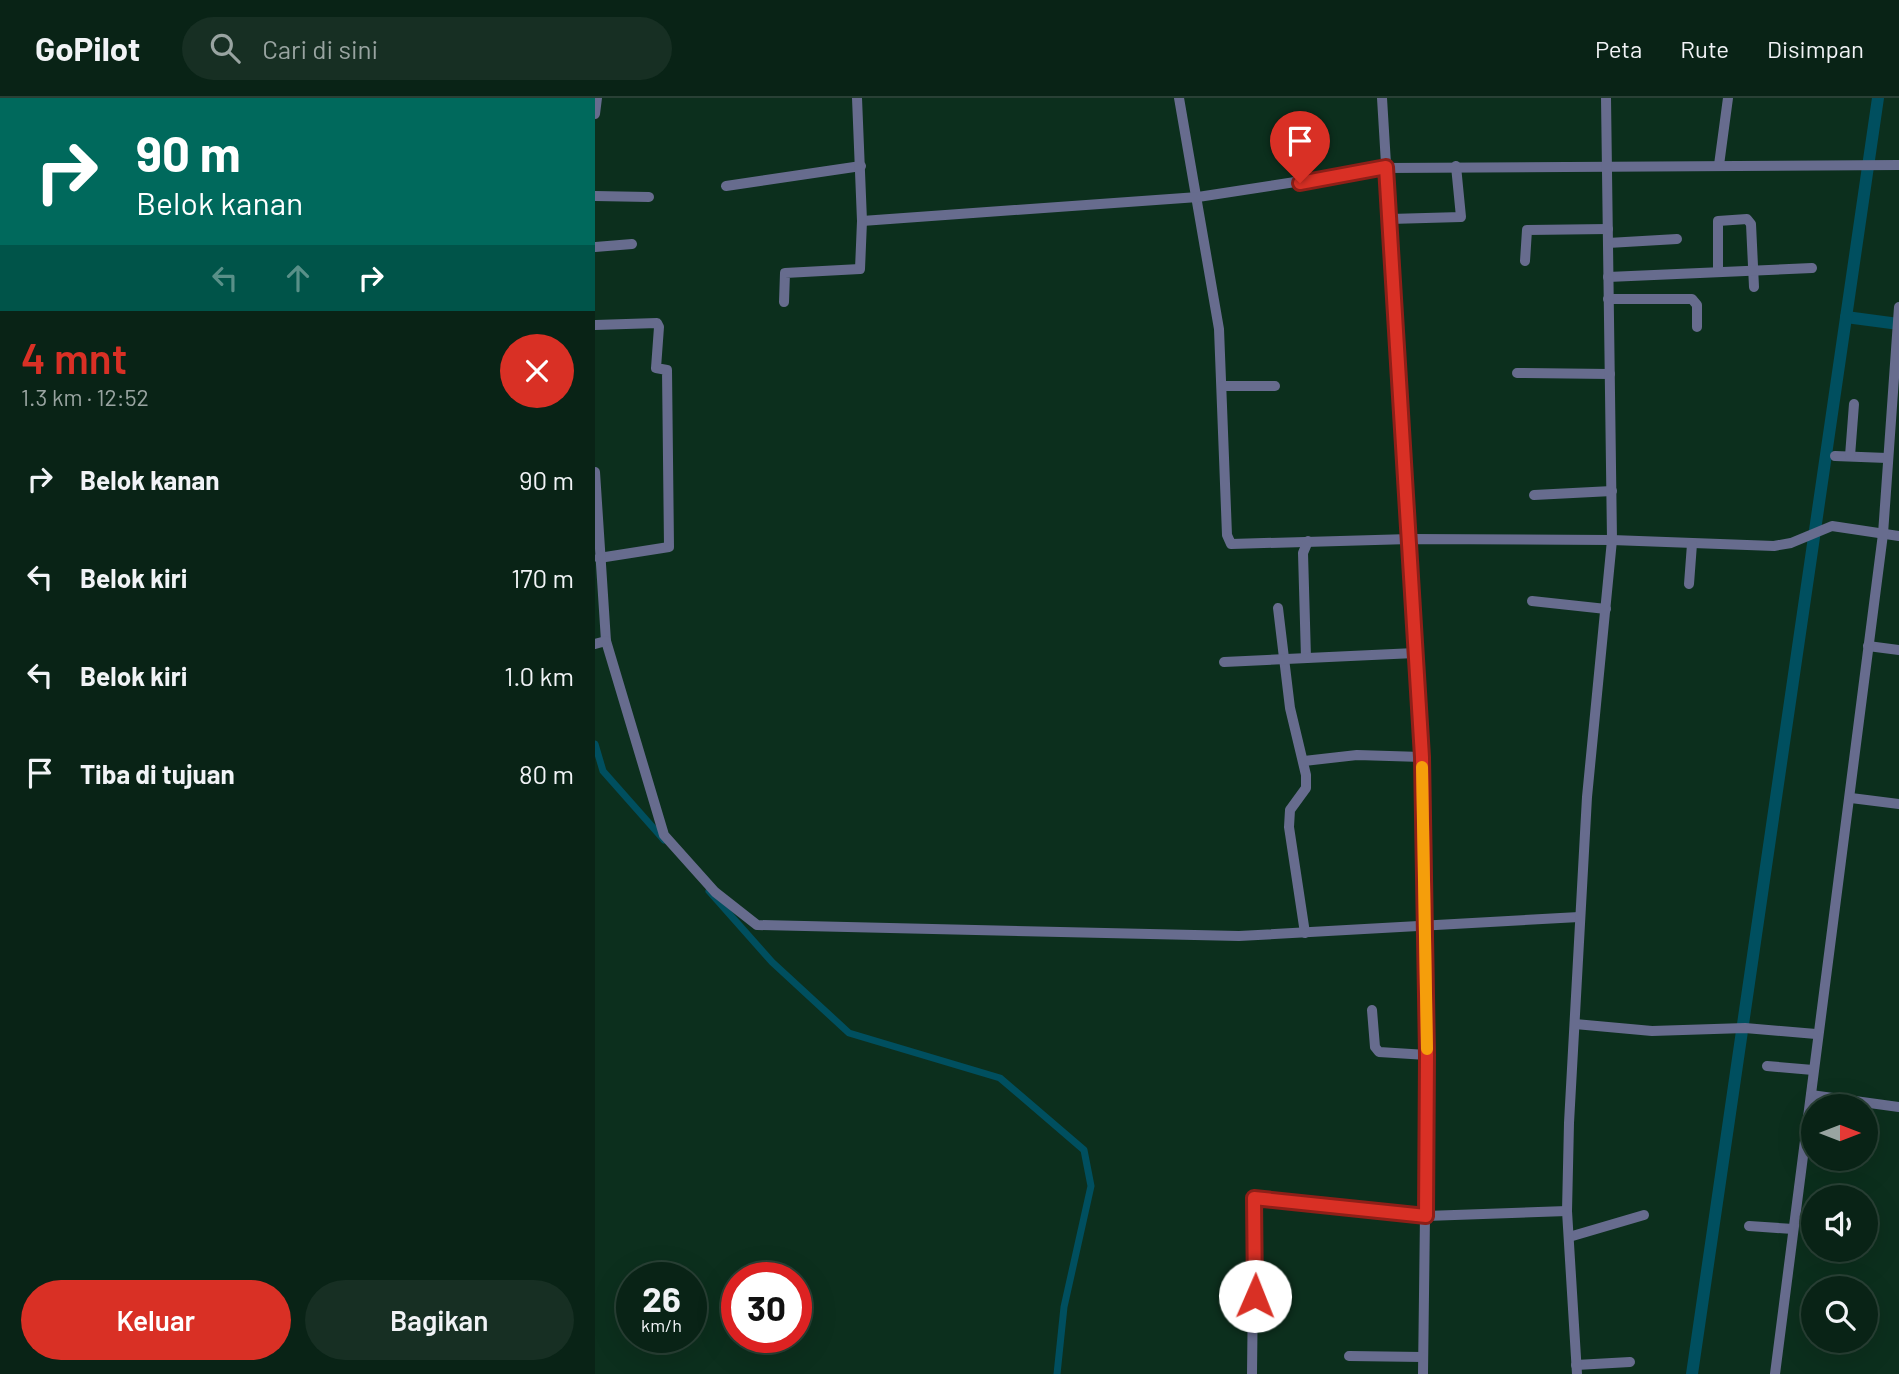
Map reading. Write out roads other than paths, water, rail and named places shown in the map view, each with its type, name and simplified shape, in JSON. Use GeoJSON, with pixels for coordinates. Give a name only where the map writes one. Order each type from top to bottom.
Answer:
{"type":"FeatureCollection","features":[{"type":"Feature","properties":{"kind":"street"},"geometry":{"type":"LineString","coordinates":[[595,114],[597,98]]}},
{"type":"Feature","properties":{"kind":"street"},"geometry":{"type":"LineString","coordinates":[[784,302],[779,271],[859,270],[862,221],[857,98]]}},
{"type":"Feature","properties":{"kind":"street"},"geometry":{"type":"LineString","coordinates":[[1179,98],[1219,329],[1229,543],[1410,539],[1612,540],[1773,546],[1791,543],[1819,529],[1832,526],[1899,536]]}},
{"type":"Feature","properties":{"kind":"street"},"geometry":{"type":"LineString","coordinates":[[1382,98],[1422,757],[1427,1055],[1423,1374]]}},
{"type":"Feature","properties":{"kind":"street"},"geometry":{"type":"LineString","coordinates":[[1606,98],[1612,540],[1594,697],[1579,917],[1566,1211],[1576,1369],[1630,1362]]}},
{"type":"Feature","properties":{"kind":"street"},"geometry":{"type":"LineString","coordinates":[[1719,164],[1728,98]]}},
{"type":"Feature","properties":{"kind":"street"},"geometry":{"type":"LineString","coordinates":[[862,221],[1198,197],[1304,183],[1386,167],[1856,163],[1899,165]]}},
{"type":"Feature","properties":{"kind":"street"},"geometry":{"type":"LineString","coordinates":[[726,186],[861,166]]}},
{"type":"Feature","properties":{"kind":"street"},"geometry":{"type":"LineString","coordinates":[[1390,219],[1461,217],[1456,166]]}},
{"type":"Feature","properties":{"kind":"street"},"geometry":{"type":"LineString","coordinates":[[595,196],[649,197]]}},
{"type":"Feature","properties":{"kind":"street"},"geometry":{"type":"LineString","coordinates":[[1718,272],[1717,225],[1721,219],[1747,219],[1751,223],[1753,287]]}},
{"type":"Feature","properties":{"kind":"street"},"geometry":{"type":"LineString","coordinates":[[1525,261],[1527,230],[1608,229]]}},
{"type":"Feature","properties":{"kind":"street"},"geometry":{"type":"LineString","coordinates":[[1608,243],[1677,239]]}},
{"type":"Feature","properties":{"kind":"street"},"geometry":{"type":"LineString","coordinates":[[595,247],[632,244]]}},
{"type":"Feature","properties":{"kind":"street"},"geometry":{"type":"LineString","coordinates":[[1608,277],[1812,268]]}},
{"type":"Feature","properties":{"kind":"street"},"geometry":{"type":"LineString","coordinates":[[1608,299],[1689,298],[1697,305],[1697,327]]}},
{"type":"Feature","properties":{"kind":"street"},"geometry":{"type":"LineString","coordinates":[[1811,1094],[1816,1034],[1851,798],[1884,534],[1887,458],[1895,409],[1899,307]]}},
{"type":"Feature","properties":{"kind":"street"},"geometry":{"type":"LineString","coordinates":[[595,325],[657,323],[656,368],[667,370],[669,547],[599,558]]}},
{"type":"Feature","properties":{"kind":"street"},"geometry":{"type":"LineString","coordinates":[[1517,373],[1610,374]]}},
{"type":"Feature","properties":{"kind":"street"},"geometry":{"type":"LineString","coordinates":[[1223,386],[1275,386]]}},
{"type":"Feature","properties":{"kind":"street"},"geometry":{"type":"LineString","coordinates":[[1850,456],[1854,404]]}},
{"type":"Feature","properties":{"kind":"street"},"geometry":{"type":"LineString","coordinates":[[1835,456],[1887,458]]}},
{"type":"Feature","properties":{"kind":"street"},"geometry":{"type":"LineString","coordinates":[[595,472],[599,558],[607,641],[664,835],[715,892],[757,925],[1169,936],[1305,933],[1579,917]]}},
{"type":"Feature","properties":{"kind":"street"},"geometry":{"type":"LineString","coordinates":[[1534,495],[1612,491]]}},
{"type":"Feature","properties":{"kind":"street"},"geometry":{"type":"LineString","coordinates":[[1306,658],[1303,553],[1308,541]]}},
{"type":"Feature","properties":{"kind":"street"},"geometry":{"type":"LineString","coordinates":[[1689,584],[1692,544]]}},
{"type":"Feature","properties":{"kind":"street"},"geometry":{"type":"LineString","coordinates":[[1532,601],[1606,609]]}},
{"type":"Feature","properties":{"kind":"street"},"geometry":{"type":"LineString","coordinates":[[1278,608],[1290,708],[1304,761],[1306,788],[1290,810],[1290,827],[1305,933]]}},
{"type":"Feature","properties":{"kind":"street"},"geometry":{"type":"LineString","coordinates":[[595,644],[607,641]]}},
{"type":"Feature","properties":{"kind":"street"},"geometry":{"type":"LineString","coordinates":[[1868,646],[1899,650]]}},
{"type":"Feature","properties":{"kind":"street"},"geometry":{"type":"LineString","coordinates":[[1224,662],[1415,653]]}},
{"type":"Feature","properties":{"kind":"street"},"geometry":{"type":"LineString","coordinates":[[1304,761],[1357,755],[1422,757]]}},
{"type":"Feature","properties":{"kind":"street"},"geometry":{"type":"LineString","coordinates":[[1851,798],[1899,804]]}},
{"type":"Feature","properties":{"kind":"street"},"geometry":{"type":"LineString","coordinates":[[1373,1010],[1374,1047],[1379,1052],[1427,1055]]}},
{"type":"Feature","properties":{"kind":"street"},"geometry":{"type":"LineString","coordinates":[[1575,1024],[1653,1031],[1745,1028],[1816,1034]]}},
{"type":"Feature","properties":{"kind":"street"},"geometry":{"type":"LineString","coordinates":[[1767,1066],[1813,1070]]}},
{"type":"Feature","properties":{"kind":"street"},"geometry":{"type":"LineString","coordinates":[[1878,1104],[1899,1107]]}},
{"type":"Feature","properties":{"kind":"street"},"geometry":{"type":"LineString","coordinates":[[1775,1374],[1801,1169]]}},
{"type":"Feature","properties":{"kind":"street"},"geometry":{"type":"LineString","coordinates":[[1252,1374],[1254,1198],[1426,1216],[1566,1211]]}},
{"type":"Feature","properties":{"kind":"street"},"geometry":{"type":"LineString","coordinates":[[1569,1237],[1644,1215]]}},
{"type":"Feature","properties":{"kind":"street"},"geometry":{"type":"LineString","coordinates":[[1749,1226],[1793,1229]]}},
{"type":"Feature","properties":{"kind":"street"},"geometry":{"type":"LineString","coordinates":[[1349,1356],[1423,1356]]}},
{"type":"Feature","properties":{"kind":"waterway"},"geometry":{"type":"LineString","coordinates":[[1692,1374],[1878,98]]}},
{"type":"Feature","properties":{"kind":"waterway"},"geometry":{"type":"LineString","coordinates":[[1846,317],[1899,324]]}},
{"type":"Feature","properties":{"kind":"waterway"},"geometry":{"type":"LineString","coordinates":[[595,744],[603,771],[664,840]]}},
{"type":"Feature","properties":{"kind":"waterway"},"geometry":{"type":"LineString","coordinates":[[709,891],[772,962],[849,1033],[1000,1078],[1084,1150],[1091,1186],[1064,1307],[1057,1374]]}}]}
